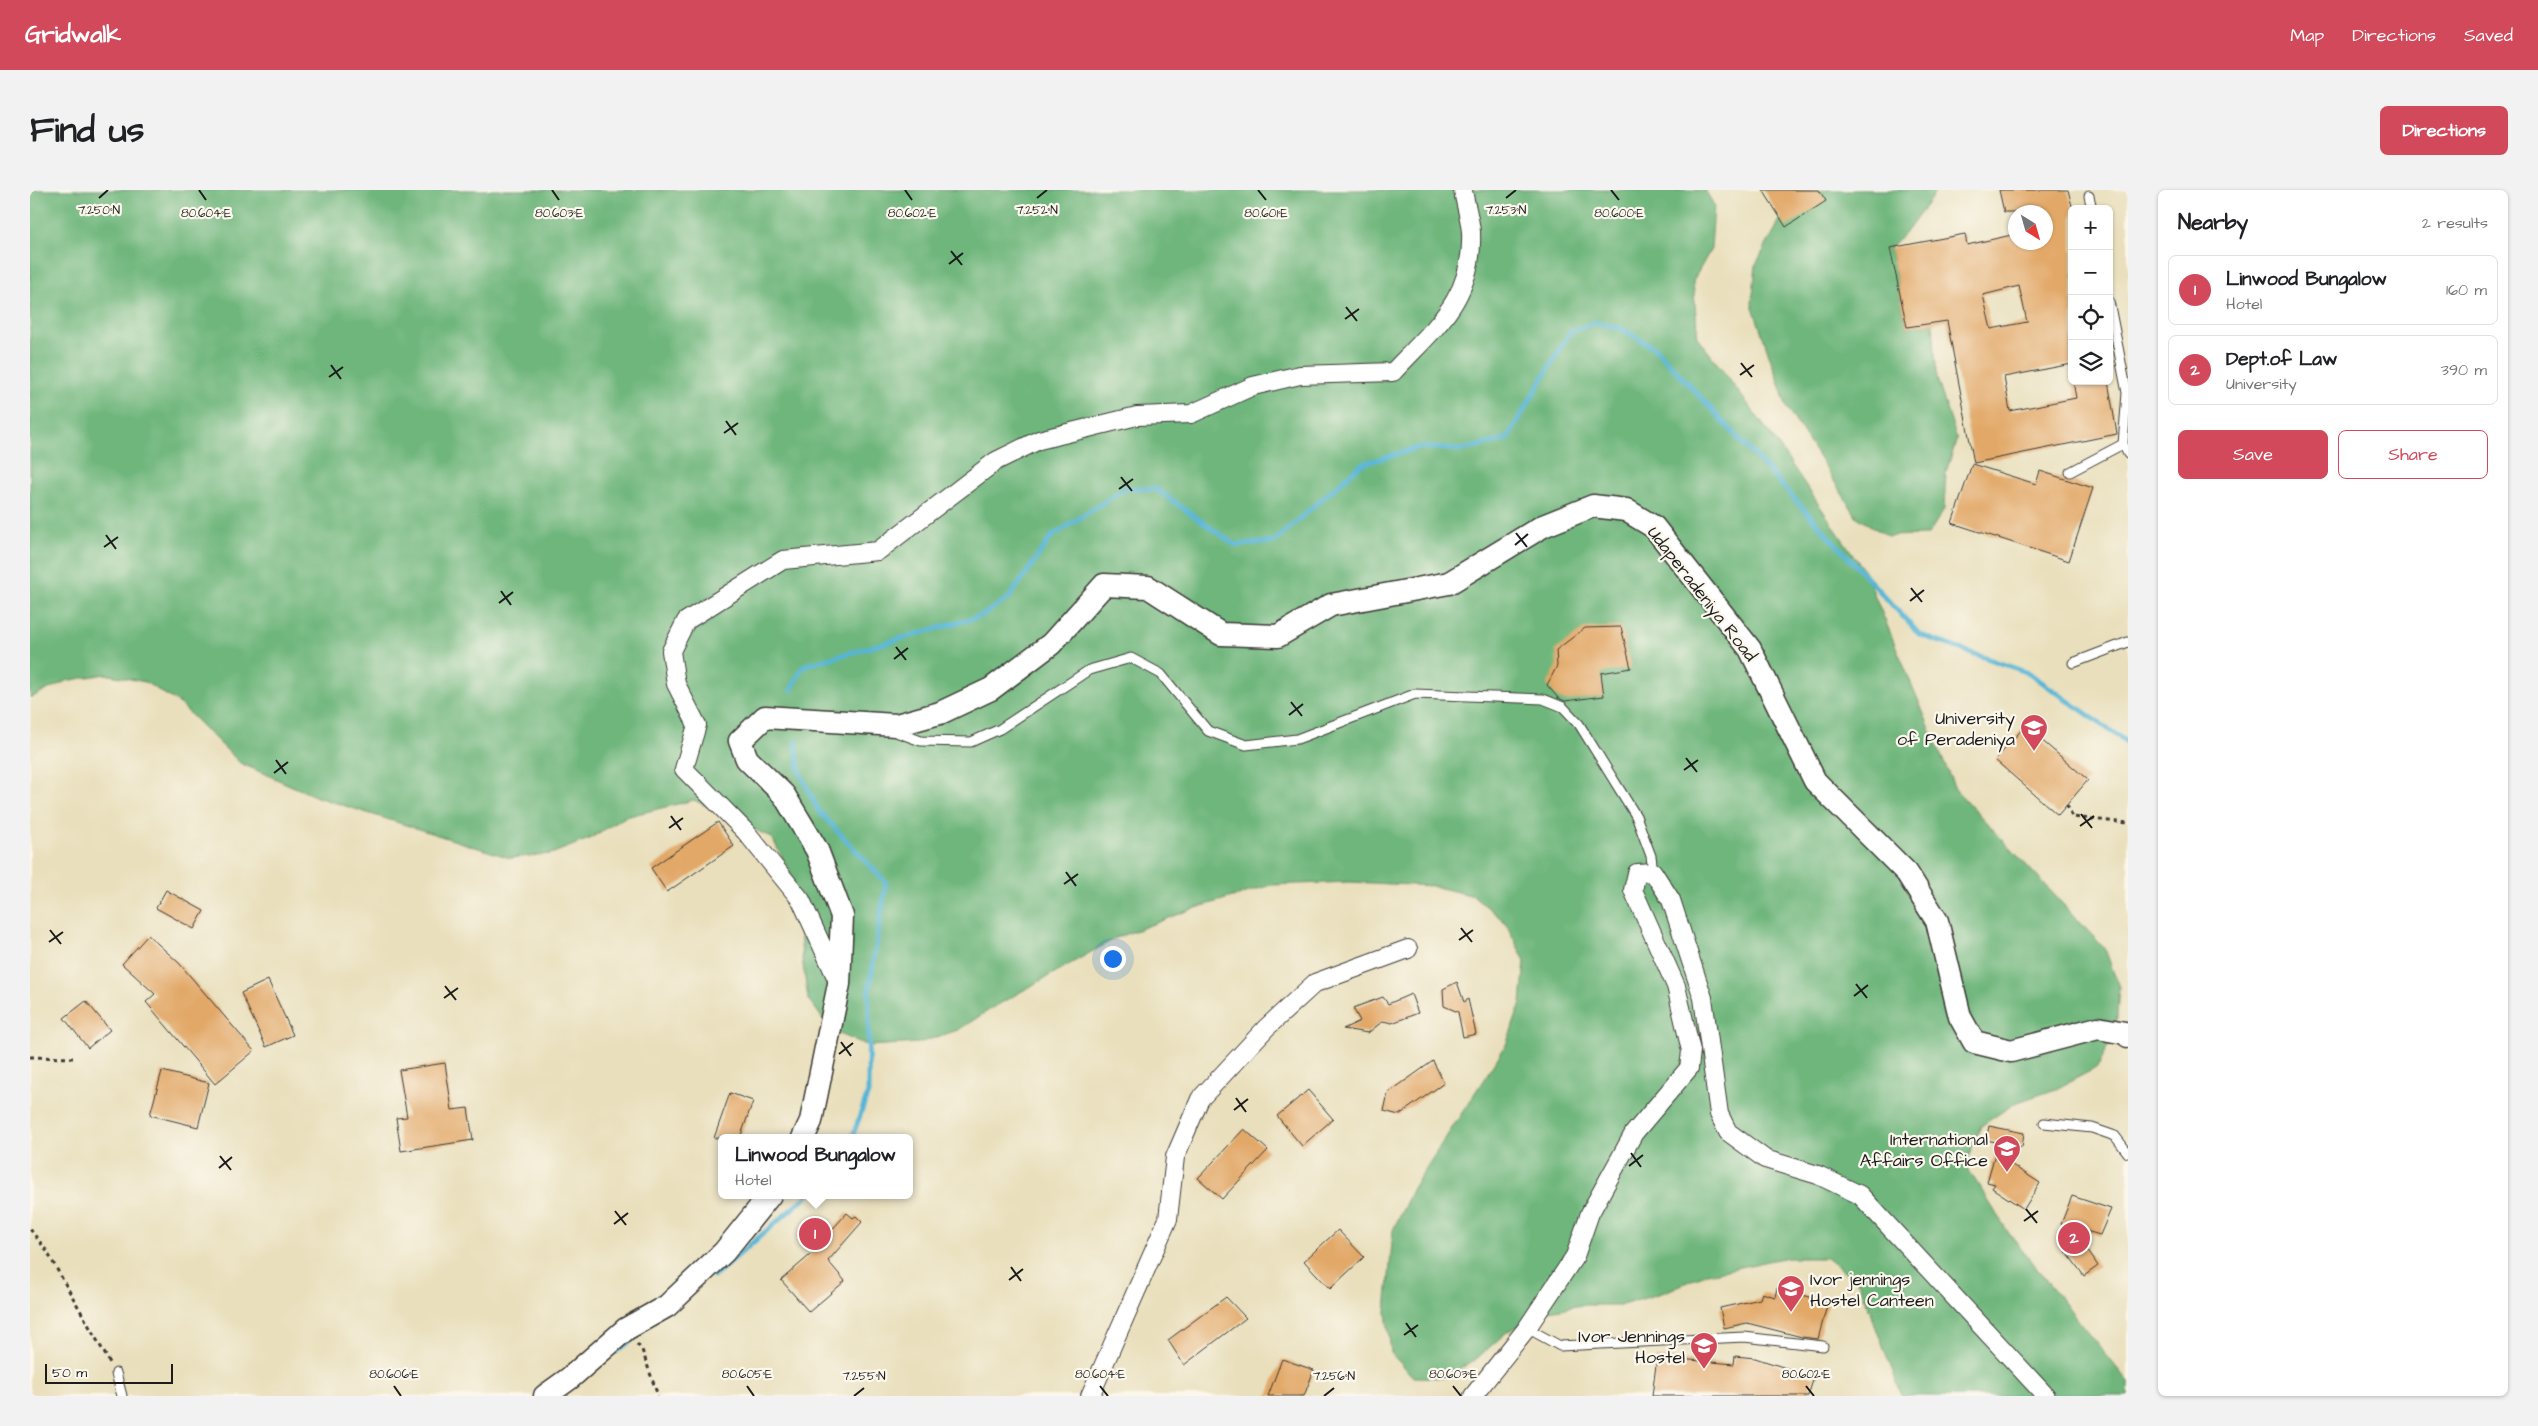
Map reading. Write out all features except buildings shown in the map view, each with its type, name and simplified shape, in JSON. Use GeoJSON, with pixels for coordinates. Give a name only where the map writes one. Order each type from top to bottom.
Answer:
{"type":"FeatureCollection","features":[{"type":"Feature","properties":{"kind":"street"},"geometry":{"type":"LineString","coordinates":[[839,984],[824,946],[801,900],[746,832],[684,769],[697,725],[676,684],[671,651],[686,620],[783,560],[878,551],[996,461],[1039,440],[1137,416],[1191,414],[1253,386],[1300,375],[1393,372],[1452,309],[1466,278],[1471,232],[1463,190]]}},
{"type":"Feature","properties":{"kind":"street","name":"Udaperadeniya Road"},"geometry":{"type":"LineString","coordinates":[[805,1134],[811,1121],[839,984],[842,916],[816,850],[784,796],[747,759],[740,741],[765,717],[896,725],[940,713],[991,688],[1051,644],[1104,585],[1148,587],[1221,634],[1278,636],[1331,605],[1449,583],[1543,526],[1593,506],[1626,510],[1654,527],[1750,649],[1815,781],[1907,873],[1937,921],[1960,1016],[1974,1042],[2011,1051],[2098,1028],[2125,1033],[2128,1036]]}},
{"type":"Feature","properties":{"kind":"street"},"geometry":{"type":"LineString","coordinates":[[1473,1396],[1527,1328],[1576,1256],[1590,1213],[1634,1133],[1689,1068],[1691,1051],[1676,986],[1633,890],[1637,873],[1653,872],[1671,900],[1703,998],[1719,1114],[1728,1132],[1765,1159],[1818,1175],[1860,1195],[2046,1396]]}},
{"type":"Feature","properties":{"kind":"street"},"geometry":{"type":"LineString","coordinates":[[1090,1396],[1168,1219],[1174,1157],[1200,1100],[1266,1028],[1315,983],[1408,948]]}},
{"type":"Feature","properties":{"kind":"street"},"geometry":{"type":"LineString","coordinates":[[544,1396],[570,1378],[626,1329],[666,1306],[674,1299],[724,1252],[767,1199]]}},
{"type":"Feature","properties":{"kind":"lane"},"geometry":{"type":"LineString","coordinates":[[2089,196],[2091,205]]}},
{"type":"Feature","properties":{"kind":"lane"},"geometry":{"type":"LineString","coordinates":[[2113,321],[2127,393],[2123,444],[2128,454]]}},
{"type":"Feature","properties":{"kind":"lane"},"geometry":{"type":"LineString","coordinates":[[2070,472],[2123,444]]}},
{"type":"Feature","properties":{"kind":"lane"},"geometry":{"type":"LineString","coordinates":[[2073,663],[2128,642]]}},
{"type":"Feature","properties":{"kind":"lane"},"geometry":{"type":"LineString","coordinates":[[870,724],[921,741],[971,742],[1000,729],[1089,670],[1131,658],[1161,674],[1208,731],[1246,744],[1297,739],[1414,694],[1543,699],[1563,707],[1578,724],[1636,816],[1651,856],[1653,872]]}},
{"type":"Feature","properties":{"kind":"lane"},"geometry":{"type":"LineString","coordinates":[[2044,1122],[2092,1128],[2115,1136],[2128,1153]]}},
{"type":"Feature","properties":{"kind":"lane"},"geometry":{"type":"LineString","coordinates":[[1527,1328],[1560,1346],[1744,1337],[1823,1346]]}},
{"type":"Feature","properties":{"kind":"lane"},"geometry":{"type":"LineString","coordinates":[[116,1373],[122,1396]]}},
{"type":"Feature","properties":{"kind":"path"},"geometry":{"type":"LineString","coordinates":[[2067,805],[2072,817],[2128,823]]}},
{"type":"Feature","properties":{"kind":"path"},"geometry":{"type":"LineString","coordinates":[[30,1056],[73,1058]]}},
{"type":"Feature","properties":{"kind":"path"},"geometry":{"type":"LineString","coordinates":[[30,1229],[46,1250],[116,1373]]}},
{"type":"Feature","properties":{"kind":"path"},"geometry":{"type":"LineString","coordinates":[[642,1350],[658,1396]]}},
{"type":"Feature","properties":{"kind":"green space"},"geometry":{"type":"Polygon","coordinates":[[[30,190],[1705,190],[1714,205],[1711,249],[1693,281],[1698,338],[1774,439],[1865,572],[1955,789],[2105,949],[2119,987],[2116,1031],[2098,1067],[2056,1089],[2015,1103],[1981,1126],[1965,1164],[2010,1235],[2128,1382],[2128,1396],[1902,1396],[1859,1283],[1827,1258],[1783,1258],[1703,1275],[1665,1292],[1622,1305],[1582,1305],[1544,1312],[1507,1332],[1475,1360],[1444,1378],[1413,1377],[1391,1353],[1386,1312],[1393,1230],[1413,1188],[1506,1045],[1521,1003],[1525,961],[1505,922],[1474,896],[1433,886],[1350,882],[1271,885],[1190,910],[1116,938],[994,1007],[958,1030],[919,1043],[869,1046],[832,1031],[808,999],[802,958],[799,915],[791,874],[772,838],[694,800],[625,817],[589,839],[551,854],[510,858],[317,797],[240,763],[179,703],[145,682],[105,674],[66,681],[30,698],[30,190]]]}},
{"type":"Feature","properties":{"kind":"green space"},"geometry":{"type":"Polygon","coordinates":[[[1792,190],[1937,190],[1908,230],[1890,248],[1907,327],[1933,323],[1937,379],[1957,439],[1946,472],[1944,509],[1928,535],[1887,536],[1857,517],[1787,408],[1752,304],[1756,264],[1776,228],[1792,190]]]}},
{"type":"Feature","properties":{"kind":"waterway"},"geometry":{"type":"LineString","coordinates":[[791,690],[803,666],[981,616],[1009,598],[1052,536],[1126,488],[1156,489],[1235,545],[1273,542],[1362,464],[1421,447],[1462,450],[1507,439],[1570,332],[1595,322],[1622,329],[1656,349],[1920,635],[2029,673],[2128,743]]}},
{"type":"Feature","properties":{"kind":"waterway"},"geometry":{"type":"LineString","coordinates":[[796,741],[799,770],[818,810],[886,883],[869,989],[868,1093],[853,1134]]}},
{"type":"Feature","properties":{"kind":"waterway"},"geometry":{"type":"LineString","coordinates":[[714,1276],[803,1199]]}},
{"type":"Feature","properties":{"kind":"waterway"},"geometry":{"type":"LineString","coordinates":[[617,1351],[642,1332]]}},
{"type":"Feature","properties":{"kind":"place","name":"University of Peradeniya"},"geometry":{"type":"Point","coordinates":[2034,752]}},
{"type":"Feature","properties":{"kind":"place","name":"International Affairs Office"},"geometry":{"type":"Point","coordinates":[2007,1173]}},
{"type":"Feature","properties":{"kind":"place","name":"Linwood Bungalow"},"geometry":{"type":"Point","coordinates":[815,1234]}},
{"type":"Feature","properties":{"kind":"place","name":"Dept.of Law"},"geometry":{"type":"Point","coordinates":[2074,1238]}},
{"type":"Feature","properties":{"kind":"place","name":"Ivor jennings Hostel Canteen"},"geometry":{"type":"Point","coordinates":[1791,1313]}},
{"type":"Feature","properties":{"kind":"place","name":"Ivor Jennings Hostel"},"geometry":{"type":"Point","coordinates":[1704,1370]}}]}
